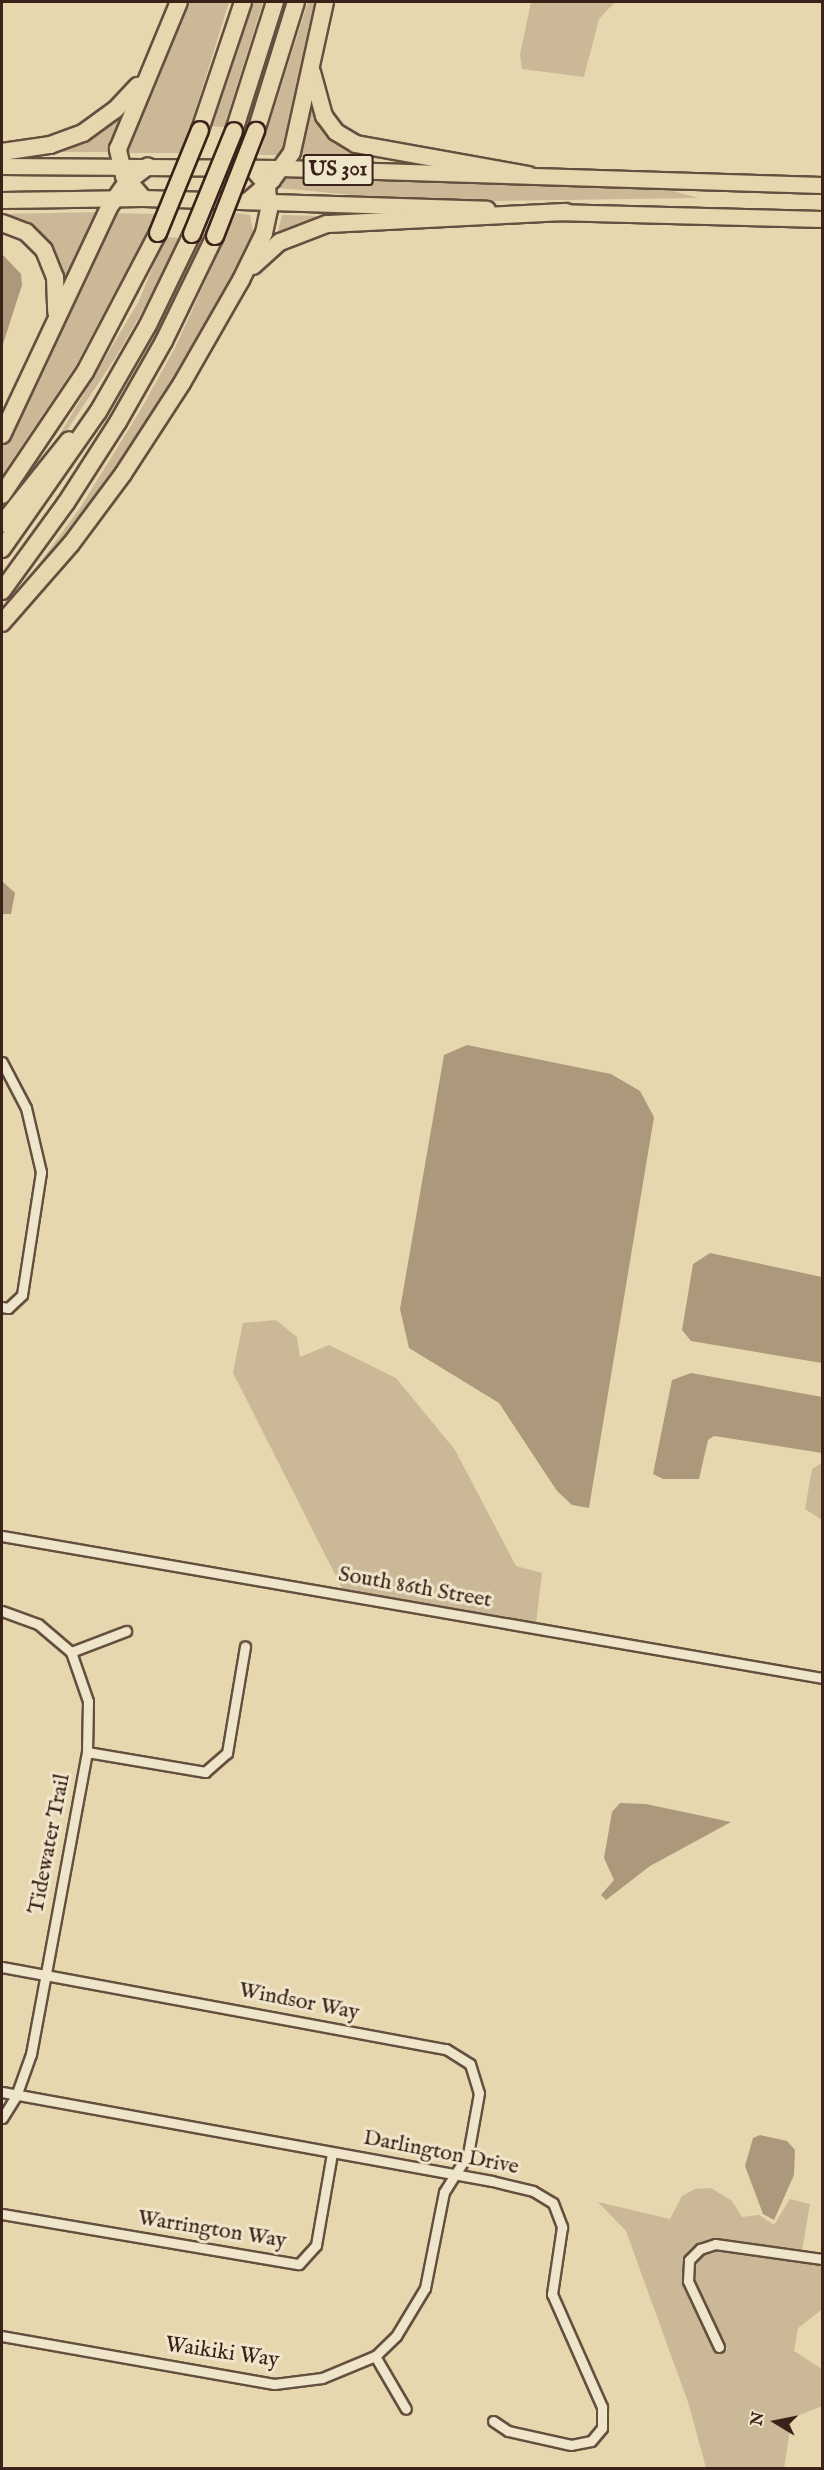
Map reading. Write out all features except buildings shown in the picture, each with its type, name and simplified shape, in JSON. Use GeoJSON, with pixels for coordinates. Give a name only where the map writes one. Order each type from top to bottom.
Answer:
{"type":"FeatureCollection","features":[{"type":"Feature","properties":{"kind":"highway"},"geometry":{"type":"LineString","coordinates":[[143,198],[127,182],[119,165],[118,149],[146,76],[179,2]]}},
{"type":"Feature","properties":{"kind":"highway"},"geometry":{"type":"LineString","coordinates":[[2,495],[90,363],[158,233],[200,130],[243,2]]}},
{"type":"Feature","properties":{"kind":"highway"},"geometry":{"type":"LineString","coordinates":[[2,549],[98,412],[148,326],[192,234],[234,131],[275,2]]}},
{"type":"Feature","properties":{"kind":"highway"},"geometry":{"type":"LineString","coordinates":[[2,591],[66,503],[112,431],[164,341],[215,236],[256,131],[296,2]]}},
{"type":"Feature","properties":{"kind":"highway"},"geometry":{"type":"LineString","coordinates":[[248,201],[267,185],[281,168],[294,145],[326,2]]}},
{"type":"Feature","properties":{"kind":"highway"},"geometry":{"type":"LineString","coordinates":[[312,72],[324,116],[336,132],[356,144],[528,175]]}},
{"type":"Feature","properties":{"kind":"highway"},"geometry":{"type":"LineString","coordinates":[[2,152],[50,145],[83,133],[115,110],[146,76]]}},
{"type":"Feature","properties":{"kind":"highway"},"geometry":{"type":"LineString","coordinates":[[2,435],[115,198],[127,182],[148,166]]}},
{"type":"Feature","properties":{"kind":"highway"},"geometry":{"type":"LineString","coordinates":[[2,623],[71,544],[123,474],[182,383],[241,280],[264,233],[270,202],[267,185],[252,168]]}},
{"type":"Feature","properties":{"kind":"highway"},"geometry":{"type":"LineString","coordinates":[[241,280],[273,247],[316,226],[347,221],[566,212]]}},
{"type":"Feature","properties":{"kind":"highway"},"geometry":{"type":"LineString","coordinates":[[2,223],[26,232],[48,256],[57,285],[56,318]]}},
{"type":"Feature","properties":{"kind":"highway"},"geometry":{"type":"LineString","coordinates":[[2,524],[62,448],[98,412]]}},
{"type":"Feature","properties":{"kind":"main road","name":"US 301"},"geometry":{"type":"LineString","coordinates":[[2,166],[119,165],[281,168],[822,185]]}},
{"type":"Feature","properties":{"kind":"main road","name":"US 301"},"geometry":{"type":"LineString","coordinates":[[2,200],[143,198],[822,219]]}},
{"type":"Feature","properties":{"kind":"street"},"geometry":{"type":"LineString","coordinates":[[2,1062],[26,1108],[41,1172],[22,1295],[8,1308],[2,1307]]}},
{"type":"Feature","properties":{"kind":"street","name":"South 86th Street"},"geometry":{"type":"LineString","coordinates":[[2,1536],[822,1678]]}},
{"type":"Feature","properties":{"kind":"street","name":"Tidewater Trail"},"geometry":{"type":"LineString","coordinates":[[2,1611],[38,1623],[70,1652],[88,1701],[87,1752],[31,2054],[16,2096],[2,2118]]}},
{"type":"Feature","properties":{"kind":"street"},"geometry":{"type":"LineString","coordinates":[[70,1652],[126,1631]]}},
{"type":"Feature","properties":{"kind":"street"},"geometry":{"type":"LineString","coordinates":[[87,1752],[205,1772],[227,1753],[245,1647]]}},
{"type":"Feature","properties":{"kind":"street","name":"Windsor Way"},"geometry":{"type":"LineString","coordinates":[[2,1967],[446,2049],[470,2064],[479,2092],[468,2154],[456,2175]]}},
{"type":"Feature","properties":{"kind":"street","name":"Darlington Drive"},"geometry":{"type":"LineString","coordinates":[[2,2092],[533,2191],[558,2210],[562,2227],[552,2294],[604,2416],[599,2434],[579,2444],[508,2431],[493,2421]]}},
{"type":"Feature","properties":{"kind":"street","name":"Warrington Way"},"geometry":{"type":"LineString","coordinates":[[2,2214],[298,2264],[316,2245],[332,2153]]}},
{"type":"Feature","properties":{"kind":"street","name":"Waikiki Way"},"geometry":{"type":"LineString","coordinates":[[2,2336],[274,2384],[322,2378],[375,2356],[396,2336],[424,2288],[444,2192],[456,2175]]}},
{"type":"Feature","properties":{"kind":"street"},"geometry":{"type":"LineString","coordinates":[[719,2347],[688,2281],[689,2260],[700,2249],[715,2244],[822,2259]]}},
{"type":"Feature","properties":{"kind":"street"},"geometry":{"type":"LineString","coordinates":[[375,2356],[406,2409]]}},
{"type":"Feature","properties":{"kind":"shaded area"},"geometry":{"type":"Polygon","coordinates":[[[184,2],[229,2],[182,153],[126,153],[184,2]]]}},
{"type":"Feature","properties":{"kind":"shaded area"},"geometry":{"type":"Polygon","coordinates":[[[254,2],[263,2],[224,127],[209,126],[254,2]]]}},
{"type":"Feature","properties":{"kind":"shaded area"},"geometry":{"type":"Polygon","coordinates":[[[308,2],[320,2],[286,155],[259,155],[308,2]]]}},
{"type":"Feature","properties":{"kind":"shaded area"},"geometry":{"type":"Polygon","coordinates":[[[531,2],[615,2],[599,19],[584,77],[522,69],[520,55],[531,2]]]}},
{"type":"Feature","properties":{"kind":"shaded area"},"geometry":{"type":"Polygon","coordinates":[[[311,99],[351,149],[387,159],[299,156],[311,99]]]}},
{"type":"Feature","properties":{"kind":"shaded area"},"geometry":{"type":"Polygon","coordinates":[[[122,111],[109,152],[46,152],[122,111]]]}},
{"type":"Feature","properties":{"kind":"shaded area"},"geometry":{"type":"Polygon","coordinates":[[[287,177],[665,189],[699,198],[498,201],[384,198],[279,188],[287,177]]]}},
{"type":"Feature","properties":{"kind":"shaded area"},"geometry":{"type":"Polygon","coordinates":[[[101,212],[63,293],[60,274],[2,220],[2,214],[101,212]]]}},
{"type":"Feature","properties":{"kind":"shaded area"},"geometry":{"type":"Polygon","coordinates":[[[111,213],[156,214],[76,365],[2,475],[2,446],[111,213]]]}},
{"type":"Feature","properties":{"kind":"shaded area"},"geometry":{"type":"Polygon","coordinates":[[[236,213],[250,215],[255,241],[155,421],[100,500],[8,606],[80,508],[140,411],[176,346],[236,213]]]}},
{"type":"Feature","properties":{"kind":"shaded area"},"geometry":{"type":"Polygon","coordinates":[[[282,215],[317,216],[317,222],[276,239],[282,215]]]}},
{"type":"Feature","properties":{"kind":"shaded area"},"geometry":{"type":"Polygon","coordinates":[[[165,237],[179,238],[162,277],[116,357],[63,436],[60,434],[139,301],[165,237]]]}},
{"type":"Feature","properties":{"kind":"shaded area"},"geometry":{"type":"Polygon","coordinates":[[[2,254],[21,274],[22,285],[2,347],[2,254]]]}},
{"type":"Feature","properties":{"kind":"shaded area"},"geometry":{"type":"Polygon","coordinates":[[[2,881],[15,893],[11,914],[2,914],[2,881]]]}},
{"type":"Feature","properties":{"kind":"shaded area"},"geometry":{"type":"Polygon","coordinates":[[[467,1045],[611,1074],[640,1091],[654,1117],[589,1508],[572,1505],[557,1491],[499,1403],[409,1348],[400,1309],[444,1055],[467,1045]]]}},
{"type":"Feature","properties":{"kind":"shaded area"},"geometry":{"type":"Polygon","coordinates":[[[710,1253],[822,1277],[822,1363],[691,1341],[682,1330],[693,1264],[710,1253]]]}},
{"type":"Feature","properties":{"kind":"shaded area"},"geometry":{"type":"Polygon","coordinates":[[[276,1320],[297,1337],[300,1357],[329,1345],[396,1378],[455,1450],[516,1566],[542,1573],[536,1624],[343,1590],[233,1373],[243,1323],[276,1320]]]}},
{"type":"Feature","properties":{"kind":"shaded area"},"geometry":{"type":"Polygon","coordinates":[[[691,1373],[822,1397],[822,1453],[714,1436],[708,1440],[699,1479],[663,1479],[653,1474],[672,1380],[691,1373]]]}},
{"type":"Feature","properties":{"kind":"shaded area"},"geometry":{"type":"Polygon","coordinates":[[[822,1463],[822,1520],[805,1509],[812,1469],[822,1463]]]}},
{"type":"Feature","properties":{"kind":"shaded area"},"geometry":{"type":"Polygon","coordinates":[[[620,1803],[646,1804],[731,1822],[650,1866],[606,1900],[601,1895],[614,1880],[604,1858],[612,1812],[620,1803]]]}},
{"type":"Feature","properties":{"kind":"shaded area"},"geometry":{"type":"Polygon","coordinates":[[[760,2135],[787,2141],[795,2150],[794,2175],[774,2220],[763,2214],[745,2166],[753,2138],[760,2135]]]}},
{"type":"Feature","properties":{"kind":"shaded area"},"geometry":{"type":"Polygon","coordinates":[[[711,2188],[732,2201],[742,2217],[759,2215],[774,2225],[790,2199],[810,2204],[802,2251],[716,2239],[695,2246],[683,2260],[683,2283],[717,2353],[727,2349],[694,2281],[694,2262],[703,2254],[716,2250],[822,2264],[821,2310],[798,2328],[794,2351],[822,2369],[822,2406],[792,2418],[784,2468],[706,2468],[689,2405],[626,2231],[598,2202],[670,2219],[682,2196],[695,2189],[711,2188]]]}}]}
